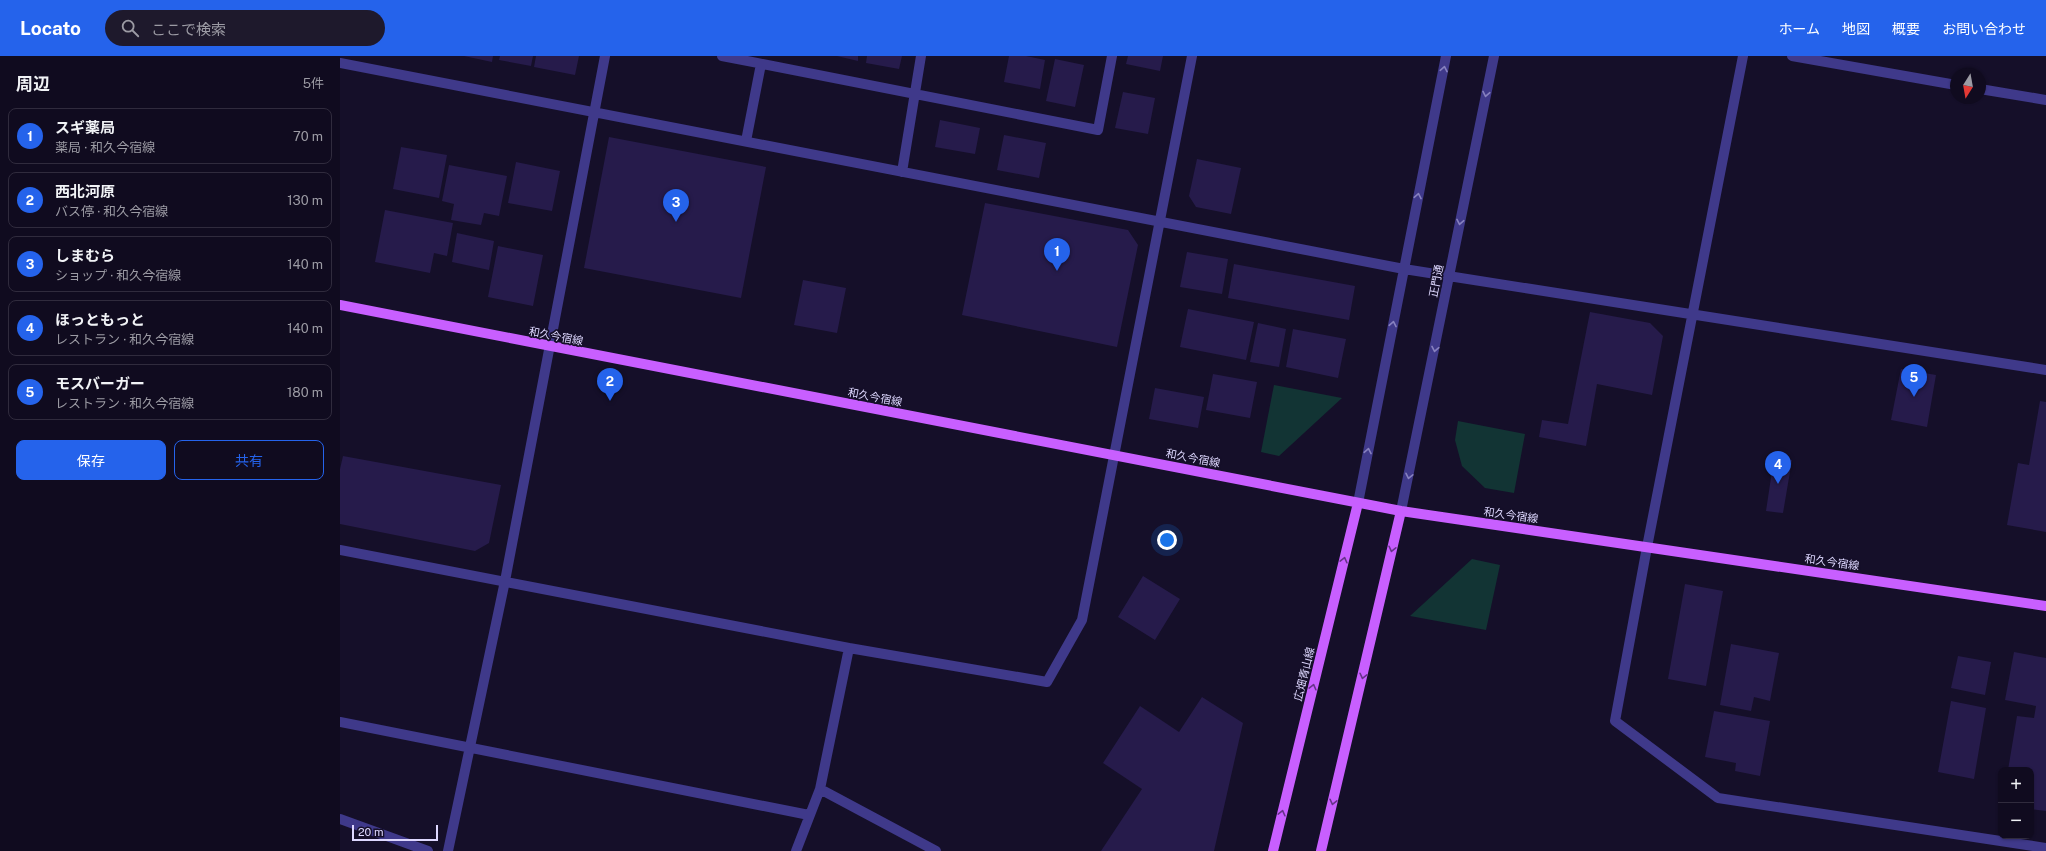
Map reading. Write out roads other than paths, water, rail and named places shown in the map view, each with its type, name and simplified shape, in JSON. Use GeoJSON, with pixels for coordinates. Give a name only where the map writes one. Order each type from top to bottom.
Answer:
{"type":"FeatureCollection","features":[{"type":"Feature","properties":{"kind":"main road","name":"和久今宿線"},"geometry":{"type":"LineString","coordinates":[[340,305],[549,347],[1114,454],[1402,511],[2046,606]]}},
{"type":"Feature","properties":{"kind":"main road","name":"広畑青山線"},"geometry":{"type":"LineString","coordinates":[[1273,851],[1358,503]]}},
{"type":"Feature","properties":{"kind":"main road"},"geometry":{"type":"LineString","coordinates":[[1321,851],[1402,511]]}},
{"type":"Feature","properties":{"kind":"street"},"geometry":{"type":"LineString","coordinates":[[448,851],[506,581],[605,56]]}},
{"type":"Feature","properties":{"kind":"street"},"geometry":{"type":"LineString","coordinates":[[722,56],[1098,130],[1112,56]]}},
{"type":"Feature","properties":{"kind":"street"},"geometry":{"type":"LineString","coordinates":[[902,172],[921,56]]}},
{"type":"Feature","properties":{"kind":"street"},"geometry":{"type":"LineString","coordinates":[[340,550],[849,648],[1047,682],[1082,620],[1192,56]]}},
{"type":"Feature","properties":{"kind":"street"},"geometry":{"type":"LineString","coordinates":[[1358,503],[1446,56]]}},
{"type":"Feature","properties":{"kind":"street","name":"正門通"},"geometry":{"type":"LineString","coordinates":[[1402,511],[1494,56]]}},
{"type":"Feature","properties":{"kind":"street"},"geometry":{"type":"LineString","coordinates":[[1743,56],[1647,547],[1615,721],[1718,798],[2046,848]]}},
{"type":"Feature","properties":{"kind":"street"},"geometry":{"type":"LineString","coordinates":[[1792,56],[1950,84]]}},
{"type":"Feature","properties":{"kind":"street"},"geometry":{"type":"LineString","coordinates":[[340,63],[1159,223],[1404,269],[2046,370]]}},
{"type":"Feature","properties":{"kind":"street"},"geometry":{"type":"LineString","coordinates":[[746,142],[761,64]]}},
{"type":"Feature","properties":{"kind":"street"},"geometry":{"type":"LineString","coordinates":[[1986,90],[2046,100]]}},
{"type":"Feature","properties":{"kind":"street"},"geometry":{"type":"LineString","coordinates":[[796,851],[820,789],[849,648]]}},
{"type":"Feature","properties":{"kind":"street"},"geometry":{"type":"LineString","coordinates":[[340,722],[809,815]]}},
{"type":"Feature","properties":{"kind":"street"},"geometry":{"type":"LineString","coordinates":[[820,789],[936,851]]}},
{"type":"Feature","properties":{"kind":"street"},"geometry":{"type":"LineString","coordinates":[[340,819],[428,851]]}},
{"type":"Feature","properties":{"kind":"place","name":"しまむら"},"geometry":{"type":"Point","coordinates":[676,222]}},
{"type":"Feature","properties":{"kind":"place","name":"スギ薬局"},"geometry":{"type":"Point","coordinates":[1057,271]}},
{"type":"Feature","properties":{"kind":"place","name":"モスバーガー"},"geometry":{"type":"Point","coordinates":[1914,397]}},
{"type":"Feature","properties":{"kind":"place","name":"西北河原"},"geometry":{"type":"Point","coordinates":[610,401]}},
{"type":"Feature","properties":{"kind":"place","name":"ほっともっと"},"geometry":{"type":"Point","coordinates":[1778,484]}}]}
